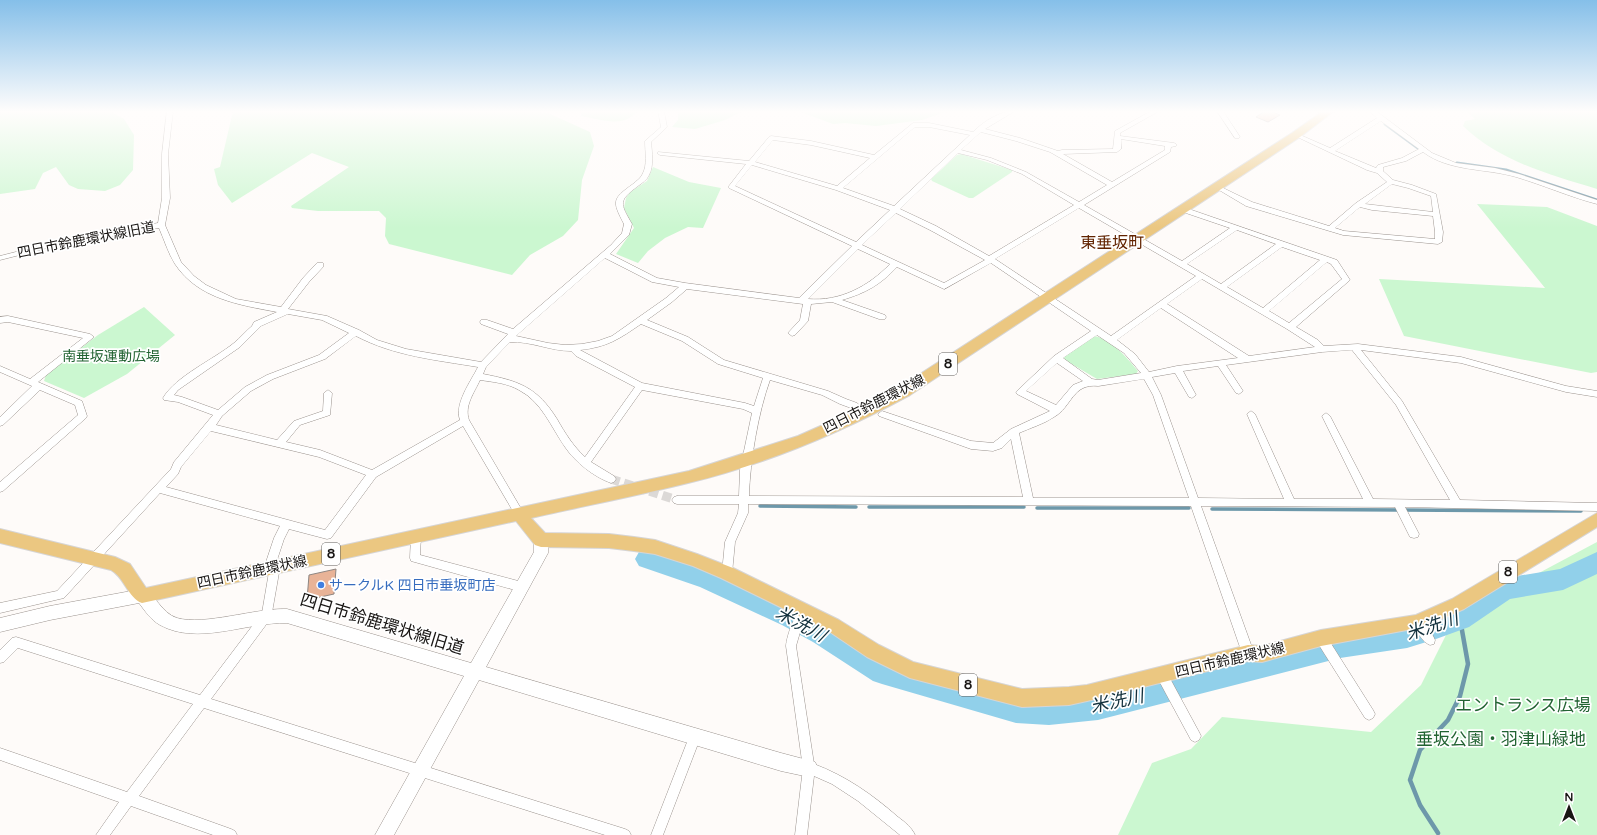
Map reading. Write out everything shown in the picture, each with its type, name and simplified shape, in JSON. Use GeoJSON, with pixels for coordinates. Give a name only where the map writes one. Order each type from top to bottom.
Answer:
{"type":"FeatureCollection","features":[{"type":"Feature","properties":{"kind":"main road","name":"四日市鈴鹿環状線"},"geometry":{"type":"LineString","coordinates":[[142,596],[416,536],[520,515],[689,477],[803,440],[864,413],[930,376],[1273,150]]}},
{"type":"Feature","properties":{"kind":"main road"},"geometry":{"type":"LineString","coordinates":[[520,515],[541,540]]}},
{"type":"Feature","properties":{"kind":"main road","name":"四日市鈴鹿環状線"},"geometry":{"type":"LineString","coordinates":[[541,540],[609,541],[655,547],[727,573],[804,613],[833,625],[888,660],[910,670],[1022,698],[1068,696],[1165,681],[1248,653],[1262,654],[1322,640],[1418,624],[1458,604],[1597,519]]}},
{"type":"Feature","properties":{"kind":"main road"},"geometry":{"type":"LineString","coordinates":[[0,536],[94,558],[124,569],[142,596]]}},
{"type":"Feature","properties":{"kind":"street"},"geometry":{"type":"LineString","coordinates":[[161,225],[166,198],[165,150]]}},
{"type":"Feature","properties":{"kind":"street"},"geometry":{"type":"LineString","coordinates":[[520,515],[465,421],[463,408],[483,365],[506,340],[542,307],[605,255],[619,242],[628,230],[628,224],[620,209],[619,201],[623,194],[641,181],[646,175],[649,161],[648,150]]}},
{"type":"Feature","properties":{"kind":"street"},"geometry":{"type":"LineString","coordinates":[[761,150],[731,187],[944,286],[990,260],[1169,150]]}},
{"type":"Feature","properties":{"kind":"street"},"geometry":{"type":"LineString","coordinates":[[842,150],[874,157]]}},
{"type":"Feature","properties":{"kind":"street"},"geometry":{"type":"LineString","coordinates":[[838,189],[883,150]]}},
{"type":"Feature","properties":{"kind":"street"},"geometry":{"type":"LineString","coordinates":[[1048,150],[1113,184]]}},
{"type":"Feature","properties":{"kind":"street"},"geometry":{"type":"LineString","coordinates":[[1058,154],[1062,152],[1117,150]]}},
{"type":"Feature","properties":{"kind":"street"},"geometry":{"type":"LineString","coordinates":[[1379,171],[1380,166],[1404,160],[1420,150]]}},
{"type":"Feature","properties":{"kind":"street"},"geometry":{"type":"LineString","coordinates":[[1423,150],[1454,164],[1517,175],[1597,202]]}},
{"type":"Feature","properties":{"kind":"street"},"geometry":{"type":"LineString","coordinates":[[792,333],[804,321],[804,301],[856,246],[956,151],[1019,170],[1290,327],[1315,342],[1322,349]]}},
{"type":"Feature","properties":{"kind":"street"},"geometry":{"type":"LineString","coordinates":[[1217,187],[1249,204],[1343,233],[1438,242],[1439,232],[1434,195],[1410,186],[1391,182],[1379,171],[1369,169],[1330,151]]}},
{"type":"Feature","properties":{"kind":"street"},"geometry":{"type":"LineString","coordinates":[[660,153],[750,163],[838,189],[894,209],[933,228],[990,260],[1111,340],[1137,361],[1148,376],[1158,395],[1248,653]]}},
{"type":"Feature","properties":{"kind":"street"},"geometry":{"type":"LineString","coordinates":[[1330,229],[1359,205],[1391,182]]}},
{"type":"Feature","properties":{"kind":"street"},"geometry":{"type":"LineString","coordinates":[[1359,205],[1372,208],[1436,214]]}},
{"type":"Feature","properties":{"kind":"street"},"geometry":{"type":"LineString","coordinates":[[1183,210],[1334,262],[1346,280],[1290,327]]}},
{"type":"Feature","properties":{"kind":"street","name":"四日市鈴鹿環状線旧道"},"geometry":{"type":"LineString","coordinates":[[0,258],[59,243],[161,225],[178,263],[191,278],[203,287],[234,301],[324,318],[356,332],[374,342],[405,352],[483,365]]}},
{"type":"Feature","properties":{"kind":"street"},"geometry":{"type":"LineString","coordinates":[[1181,265],[1235,228]]}},
{"type":"Feature","properties":{"kind":"street"},"geometry":{"type":"LineString","coordinates":[[1221,288],[1281,244]]}},
{"type":"Feature","properties":{"kind":"street"},"geometry":{"type":"LineString","coordinates":[[605,255],[655,280],[685,286],[804,301],[834,300],[873,285],[895,264]]}},
{"type":"Feature","properties":{"kind":"street"},"geometry":{"type":"LineString","coordinates":[[1263,312],[1326,259]]}},
{"type":"Feature","properties":{"kind":"street"},"geometry":{"type":"LineString","coordinates":[[219,414],[179,399],[167,398],[175,388],[237,345],[256,327],[257,324],[285,310],[306,280],[320,264]]}},
{"type":"Feature","properties":{"kind":"street"},"geometry":{"type":"LineString","coordinates":[[1111,340],[1201,276]]}},
{"type":"Feature","properties":{"kind":"street"},"geometry":{"type":"LineString","coordinates":[[506,340],[516,339],[548,346],[574,348],[597,345],[610,340],[640,320],[669,300],[685,286]]}},
{"type":"Feature","properties":{"kind":"street"},"geometry":{"type":"LineString","coordinates":[[834,300],[882,317]]}},
{"type":"Feature","properties":{"kind":"street"},"geometry":{"type":"LineString","coordinates":[[1160,304],[1247,359]]}},
{"type":"Feature","properties":{"kind":"street"},"geometry":{"type":"LineString","coordinates":[[0,320],[8,319],[90,337],[35,384],[0,423]]}},
{"type":"Feature","properties":{"kind":"street"},"geometry":{"type":"LineString","coordinates":[[640,320],[684,339],[721,362],[826,393],[843,402],[854,405],[864,413]]}},
{"type":"Feature","properties":{"kind":"street"},"geometry":{"type":"LineString","coordinates":[[484,322],[514,333]]}},
{"type":"Feature","properties":{"kind":"street"},"geometry":{"type":"LineString","coordinates":[[1057,410],[1020,392],[1056,358],[1096,330]]}},
{"type":"Feature","properties":{"kind":"street"},"geometry":{"type":"LineString","coordinates":[[0,608],[60,595],[175,471],[177,465],[219,414],[248,389],[270,377],[322,357],[356,332]]}},
{"type":"Feature","properties":{"kind":"street"},"geometry":{"type":"LineString","coordinates":[[1354,347],[1399,403],[1457,504]]}},
{"type":"Feature","properties":{"kind":"street"},"geometry":{"type":"LineString","coordinates":[[882,414],[904,423],[979,447],[993,448],[999,445],[1014,431],[1051,415],[1076,387],[1090,382],[1098,383],[1148,376],[1177,369],[1322,349],[1354,347],[1409,352],[1461,360],[1566,389],[1597,394]]}},
{"type":"Feature","properties":{"kind":"street"},"geometry":{"type":"LineString","coordinates":[[574,348],[579,354],[640,386],[745,406],[757,411]]}},
{"type":"Feature","properties":{"kind":"street"},"geometry":{"type":"LineString","coordinates":[[1056,358],[1090,382]]}},
{"type":"Feature","properties":{"kind":"street"},"geometry":{"type":"LineString","coordinates":[[1220,363],[1239,391]]}},
{"type":"Feature","properties":{"kind":"street"},"geometry":{"type":"LineString","coordinates":[[0,369],[79,403],[83,416],[0,488]]}},
{"type":"Feature","properties":{"kind":"street"},"geometry":{"type":"LineString","coordinates":[[1177,369],[1192,395]]}},
{"type":"Feature","properties":{"kind":"street"},"geometry":{"type":"LineString","coordinates":[[727,573],[730,542],[743,513],[745,500],[745,470],[757,411],[768,375]]}},
{"type":"Feature","properties":{"kind":"street"},"geometry":{"type":"LineString","coordinates":[[478,376],[517,385],[535,396],[550,415],[568,445],[586,462],[611,479]]}},
{"type":"Feature","properties":{"kind":"street"},"geometry":{"type":"LineString","coordinates":[[586,462],[640,386]]}},
{"type":"Feature","properties":{"kind":"street"},"geometry":{"type":"LineString","coordinates":[[279,444],[297,423],[328,413],[328,392]]}},
{"type":"Feature","properties":{"kind":"street"},"geometry":{"type":"LineString","coordinates":[[1252,414],[1291,503]]}},
{"type":"Feature","properties":{"kind":"street"},"geometry":{"type":"LineString","coordinates":[[1326,416],[1370,503]]}},
{"type":"Feature","properties":{"kind":"street"},"geometry":{"type":"LineString","coordinates":[[158,489],[328,535],[373,474],[465,421]]}},
{"type":"Feature","properties":{"kind":"street"},"geometry":{"type":"LineString","coordinates":[[209,427],[320,454],[373,474]]}},
{"type":"Feature","properties":{"kind":"street"},"geometry":{"type":"LineString","coordinates":[[1014,431],[1029,501]]}},
{"type":"Feature","properties":{"kind":"street"},"geometry":{"type":"LineString","coordinates":[[678,500],[1370,503],[1400,507],[1457,504],[1597,507]]}},
{"type":"Feature","properties":{"kind":"street"},"geometry":{"type":"LineString","coordinates":[[1400,507],[1414,534]]}},
{"type":"Feature","properties":{"kind":"street"},"geometry":{"type":"LineString","coordinates":[[102,835],[267,615],[272,567],[279,538],[287,524]]}},
{"type":"Feature","properties":{"kind":"street"},"geometry":{"type":"LineString","coordinates":[[416,536],[414,558],[522,587]]}},
{"type":"Feature","properties":{"kind":"street","name":"四日市鈴鹿環状線旧道"},"geometry":{"type":"LineString","coordinates":[[142,596],[166,621],[177,625],[203,626],[267,615],[287,616],[474,672],[541,553],[541,540]]}},
{"type":"Feature","properties":{"kind":"street"},"geometry":{"type":"LineString","coordinates":[[0,625],[142,596]]}},
{"type":"Feature","properties":{"kind":"street"},"geometry":{"type":"LineString","coordinates":[[801,835],[809,768],[792,655],[792,637],[804,613]]}},
{"type":"Feature","properties":{"kind":"street"},"geometry":{"type":"LineString","coordinates":[[1418,624],[1430,640]]}},
{"type":"Feature","properties":{"kind":"street"},"geometry":{"type":"LineString","coordinates":[[1322,640],[1369,714]]}},
{"type":"Feature","properties":{"kind":"street"},"geometry":{"type":"LineString","coordinates":[[0,658],[16,642],[419,771],[625,835]]}},
{"type":"Feature","properties":{"kind":"street"},"geometry":{"type":"LineString","coordinates":[[384,835],[474,672],[822,772],[850,787],[895,821],[909,835]]}},
{"type":"Feature","properties":{"kind":"street"},"geometry":{"type":"LineString","coordinates":[[1165,681],[1195,736]]}},
{"type":"Feature","properties":{"kind":"street"},"geometry":{"type":"LineString","coordinates":[[657,835],[695,736]]}},
{"type":"Feature","properties":{"kind":"street"},"geometry":{"type":"LineString","coordinates":[[0,754],[231,835]]}},
{"type":"Feature","properties":{"kind":"green space"},"geometry":{"type":"Polygon","coordinates":[[[0,150],[134,150],[133,170],[120,185],[105,191],[78,189],[69,185],[56,167],[43,173],[35,189],[0,194],[0,150]]]}},
{"type":"Feature","properties":{"kind":"green space"},"geometry":{"type":"Polygon","coordinates":[[[224,150],[593,150],[582,180],[578,220],[563,236],[530,255],[512,275],[389,244],[385,236],[386,218],[379,211],[318,211],[292,208],[291,206],[349,167],[312,153],[232,203],[218,185],[214,169],[220,167],[224,150]]]}},
{"type":"Feature","properties":{"kind":"green space"},"geometry":{"type":"Polygon","coordinates":[[[1495,150],[1597,150],[1597,189],[1543,172],[1509,158],[1495,150]]]}},
{"type":"Feature","properties":{"kind":"green space"},"geometry":{"type":"Polygon","coordinates":[[[961,154],[1012,170],[1012,172],[973,198],[969,198],[932,181],[931,179],[957,155],[961,154]]]}},
{"type":"Feature","properties":{"kind":"green space"},"geometry":{"type":"Polygon","coordinates":[[[653,167],[689,182],[721,188],[703,228],[688,227],[665,238],[648,251],[638,263],[616,254],[634,228],[624,208],[626,198],[630,192],[647,181],[653,167]]]}},
{"type":"Feature","properties":{"kind":"green space"},"geometry":{"type":"Polygon","coordinates":[[[1477,204],[1547,207],[1597,226],[1597,372],[1591,373],[1404,336],[1379,279],[1545,288],[1477,204]]]}},
{"type":"Feature","properties":{"kind":"green space","name":"南垂坂運動広場"},"geometry":{"type":"Polygon","coordinates":[[[144,307],[175,335],[127,374],[84,398],[44,381],[46,375],[98,335],[144,307]]]}},
{"type":"Feature","properties":{"kind":"green space"},"geometry":{"type":"Polygon","coordinates":[[[1093,336],[1106,340],[1118,349],[1138,371],[1136,374],[1097,379],[1065,360],[1064,357],[1093,336]]]}},
{"type":"Feature","properties":{"kind":"green space","name":"垂坂公園・羽津山緑地"},"geometry":{"type":"Polygon","coordinates":[[[1597,542],[1597,835],[1118,835],[1152,763],[1191,749],[1222,717],[1371,732],[1421,685],[1448,631],[1469,604],[1500,586],[1537,574],[1597,542]]]}},
{"type":"Feature","properties":{"kind":"building","name":"サークルK 四日市垂坂町店"},"geometry":{"type":"Polygon","coordinates":[[[336,569],[334,594],[307,600],[309,575],[336,569]]]}},
{"type":"Feature","properties":{"kind":"waterway"},"geometry":{"type":"LineString","coordinates":[[1457,163],[1506,170],[1597,200]]}},
{"type":"Feature","properties":{"kind":"waterway"},"geometry":{"type":"LineString","coordinates":[[760,506],[856,507]]}},
{"type":"Feature","properties":{"kind":"waterway"},"geometry":{"type":"LineString","coordinates":[[869,507],[1024,507]]}},
{"type":"Feature","properties":{"kind":"waterway"},"geometry":{"type":"LineString","coordinates":[[1037,508],[1189,508]]}},
{"type":"Feature","properties":{"kind":"waterway"},"geometry":{"type":"LineString","coordinates":[[1212,509],[1581,511]]}},
{"type":"Feature","properties":{"kind":"waterway","name":"米洗川"},"geometry":{"type":"LineString","coordinates":[[647,559],[674,566],[709,579],[791,617],[822,634],[882,672],[1016,710],[1049,712],[1098,707],[1340,646],[1407,636],[1436,628],[1460,619],[1505,589],[1563,579],[1597,562]]}},
{"type":"Feature","properties":{"kind":"waterway"},"geometry":{"type":"LineString","coordinates":[[1438,833],[1420,805],[1410,780],[1420,750],[1448,720],[1460,696],[1468,664],[1460,619]]}},
{"type":"Feature","properties":{"kind":"tunnel"},"geometry":{"type":"LineString","coordinates":[[611,479],[677,500]]}},
{"type":"Feature","properties":{"kind":"place","name":"サークルK 四日市垂坂町店"},"geometry":{"type":"Point","coordinates":[321,585]}},
{"type":"Feature","properties":{"kind":"district","name":"東垂坂町"},"geometry":{"type":"Point","coordinates":[1112,243]}},
{"type":"Feature","properties":{"kind":"park label","name":"エントランス広場"},"geometry":{"type":"Point","coordinates":[1523,705]}}]}
